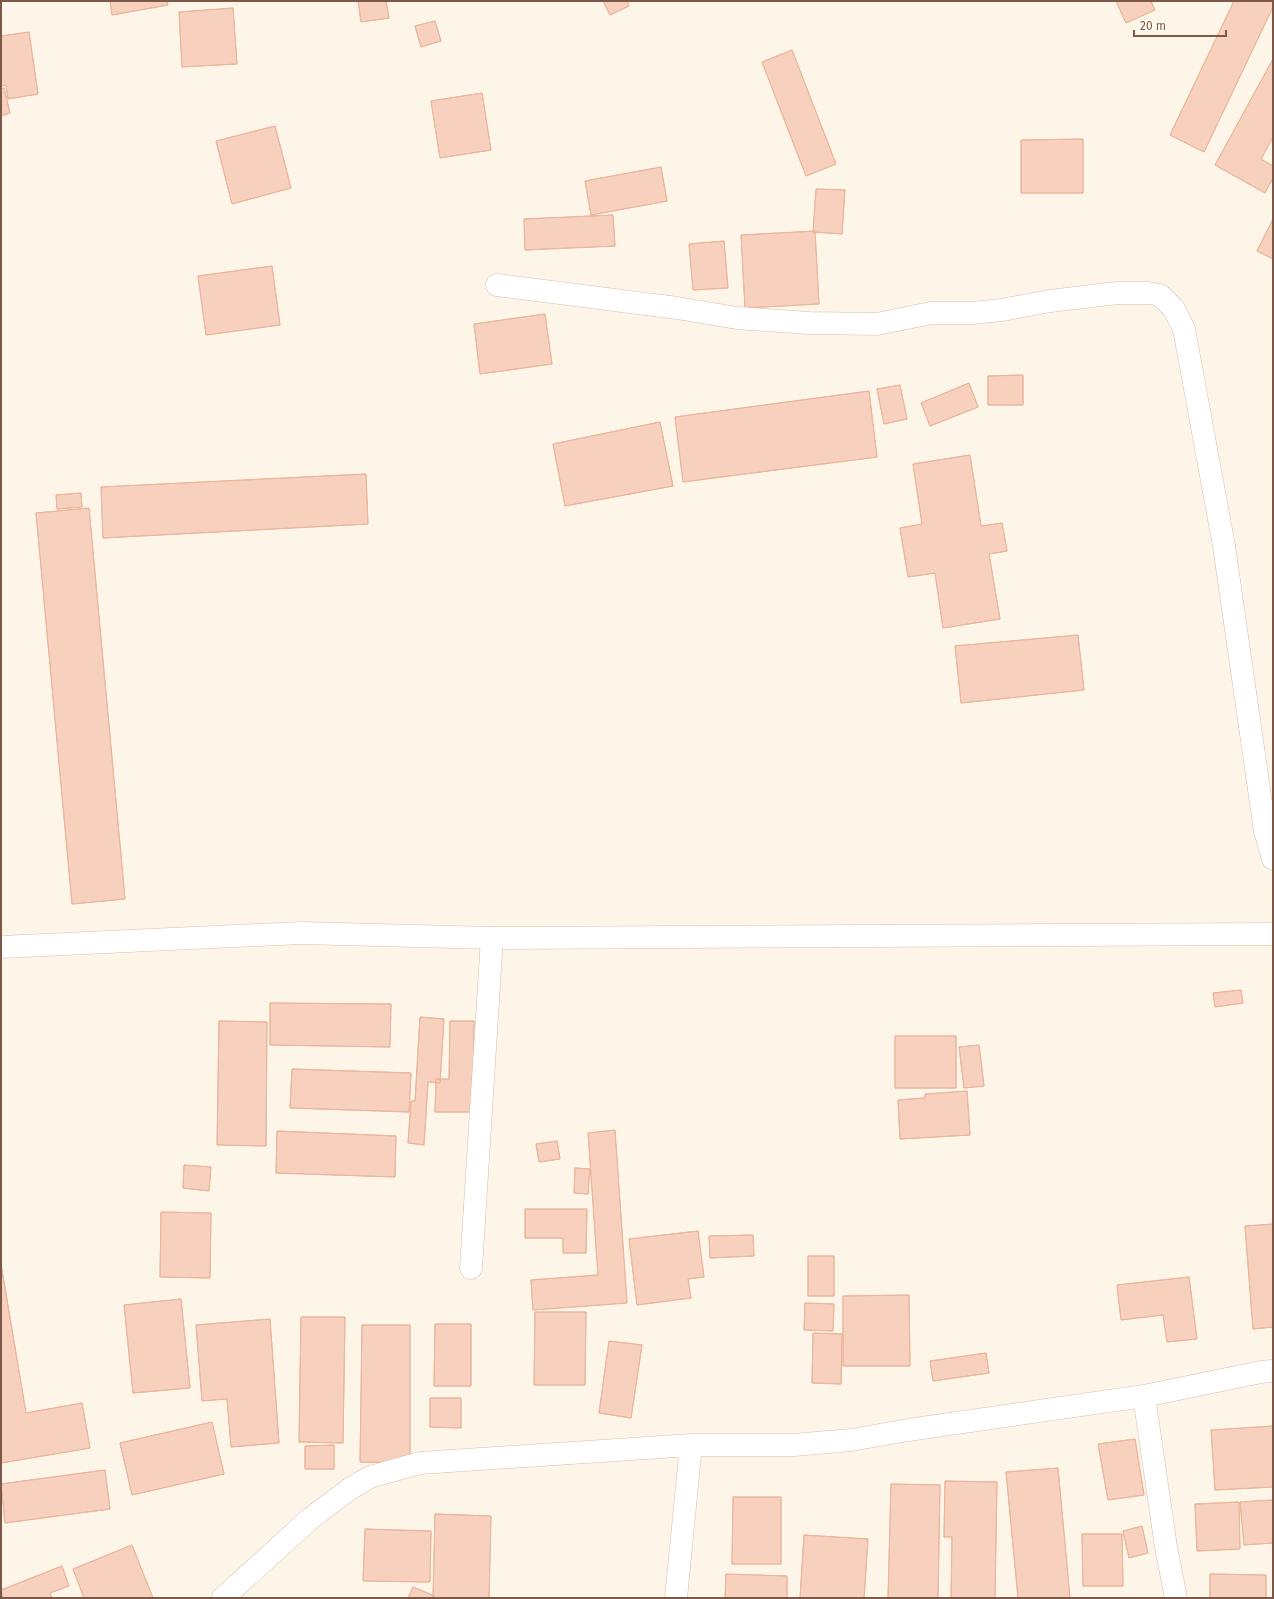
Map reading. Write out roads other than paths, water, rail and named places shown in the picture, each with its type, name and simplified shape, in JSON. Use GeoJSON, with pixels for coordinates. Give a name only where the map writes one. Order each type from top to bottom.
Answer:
{"type":"FeatureCollection","features":[{"type":"Feature","properties":{"kind":"street"},"geometry":{"type":"LineString","coordinates":[[497,285],[677,308],[737,318],[809,323],[877,324],[931,313],[972,313],[1002,310],[1050,300],[1148,292],[1160,295],[1174,309],[1184,329],[1224,546],[1265,830],[1273,859]]}},
{"type":"Feature","properties":{"kind":"street"},"geometry":{"type":"LineString","coordinates":[[1,947],[301,933],[492,938],[1273,934]]}},
{"type":"Feature","properties":{"kind":"street"},"geometry":{"type":"LineString","coordinates":[[472,1268],[492,938]]}},
{"type":"Feature","properties":{"kind":"street"},"geometry":{"type":"LineString","coordinates":[[223,1598],[311,1518],[351,1488],[370,1477],[420,1463],[691,1445],[794,1445],[851,1440],[916,1429],[1144,1396],[1261,1372],[1273,1371]]}},
{"type":"Feature","properties":{"kind":"street"},"geometry":{"type":"LineString","coordinates":[[1144,1396],[1166,1547],[1176,1598]]}},
{"type":"Feature","properties":{"kind":"street"},"geometry":{"type":"LineString","coordinates":[[676,1598],[691,1445]]}}]}
